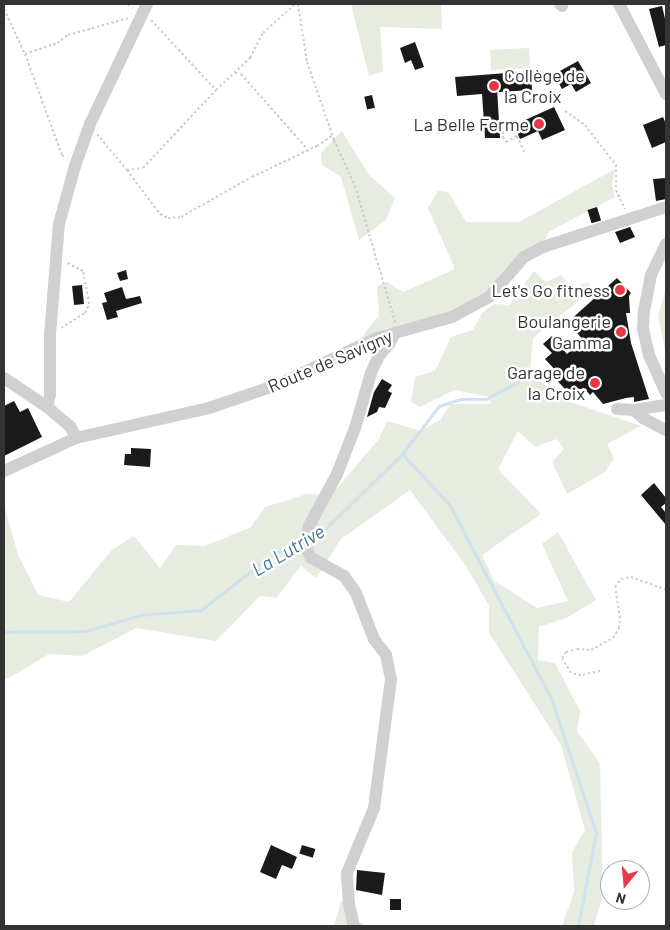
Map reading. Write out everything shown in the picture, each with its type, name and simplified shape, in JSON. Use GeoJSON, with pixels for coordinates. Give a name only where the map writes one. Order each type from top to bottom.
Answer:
{"type":"FeatureCollection","features":[{"type":"Feature","properties":{"kind":"street"},"geometry":{"type":"LineString","coordinates":[[619,4],[666,94]]}},
{"type":"Feature","properties":{"kind":"street"},"geometry":{"type":"LineString","coordinates":[[47,407],[50,395],[50,335],[59,224],[75,166],[90,124],[144,10]]}},
{"type":"Feature","properties":{"kind":"street","name":"Route de Savigny"},"geometry":{"type":"LineString","coordinates":[[4,471],[76,438],[209,408],[269,388],[377,338],[452,317],[489,297],[524,257],[543,247],[666,207]]}},
{"type":"Feature","properties":{"kind":"street"},"geometry":{"type":"LineString","coordinates":[[666,244],[651,275],[644,310],[643,329],[649,355],[666,394]]}},
{"type":"Feature","properties":{"kind":"street"},"geometry":{"type":"LineString","coordinates":[[354,926],[349,904],[347,873],[374,808],[391,679],[386,655],[374,639],[356,593],[344,576],[311,558],[305,546],[309,526],[336,474],[355,428],[371,373],[379,356],[397,332]]}},
{"type":"Feature","properties":{"kind":"street"},"geometry":{"type":"LineString","coordinates":[[4,378],[47,407],[70,426],[76,438]]}},
{"type":"Feature","properties":{"kind":"street"},"geometry":{"type":"LineString","coordinates":[[617,409],[634,410],[666,405]]}},
{"type":"Feature","properties":{"kind":"street"},"geometry":{"type":"LineString","coordinates":[[634,410],[643,418],[666,430]]}},
{"type":"Feature","properties":{"kind":"path"},"geometry":{"type":"LineString","coordinates":[[128,4],[144,10],[157,28],[216,90]]}},
{"type":"Feature","properties":{"kind":"path"},"geometry":{"type":"LineString","coordinates":[[127,170],[143,168],[216,90],[250,58],[263,33],[297,4]]}},
{"type":"Feature","properties":{"kind":"path"},"geometry":{"type":"LineString","coordinates":[[297,4],[307,62],[333,135],[355,186],[397,332]]}},
{"type":"Feature","properties":{"kind":"path"},"geometry":{"type":"LineString","coordinates":[[4,9],[25,54],[62,155],[75,166]]}},
{"type":"Feature","properties":{"kind":"path"},"geometry":{"type":"LineString","coordinates":[[25,54],[57,42],[68,35],[127,18],[144,10]]}},
{"type":"Feature","properties":{"kind":"path"},"geometry":{"type":"LineString","coordinates":[[234,73],[241,74],[308,150]]}},
{"type":"Feature","properties":{"kind":"path"},"geometry":{"type":"LineString","coordinates":[[565,111],[585,124],[616,165],[616,190],[627,214]]}},
{"type":"Feature","properties":{"kind":"path"},"geometry":{"type":"LineString","coordinates":[[90,124],[160,214],[168,218],[181,217],[333,135]]}},
{"type":"Feature","properties":{"kind":"path"},"geometry":{"type":"LineString","coordinates":[[503,126],[503,137],[506,142],[516,136],[524,153]]}},
{"type":"Feature","properties":{"kind":"path"},"geometry":{"type":"LineString","coordinates":[[50,335],[85,312],[89,304],[83,271],[71,263],[55,263]]}},
{"type":"Feature","properties":{"kind":"path"},"geometry":{"type":"LineString","coordinates":[[600,670],[581,675],[571,673],[562,658],[566,652],[577,649],[591,650],[613,638],[619,628],[620,618],[615,587],[621,579],[631,577],[666,590]]}},
{"type":"Feature","properties":{"kind":"shaded area"},"geometry":{"type":"Polygon","coordinates":[[[351,4],[441,4],[442,29],[380,27],[383,71],[369,76],[351,4]]]}},
{"type":"Feature","properties":{"kind":"shaded area"},"geometry":{"type":"Polygon","coordinates":[[[529,48],[530,68],[491,70],[490,50],[529,48]]]}},
{"type":"Feature","properties":{"kind":"shaded area"},"geometry":{"type":"Polygon","coordinates":[[[342,131],[369,175],[395,198],[386,220],[359,240],[341,177],[322,165],[321,153],[342,131]]]}},
{"type":"Feature","properties":{"kind":"shaded area"},"geometry":{"type":"Polygon","coordinates":[[[615,169],[612,184],[615,197],[548,232],[546,239],[521,252],[485,295],[442,317],[385,329],[359,341],[379,315],[377,286],[387,282],[403,292],[455,269],[428,208],[438,191],[448,192],[466,222],[519,222],[615,169]]]}},
{"type":"Feature","properties":{"kind":"shaded area"},"geometry":{"type":"Polygon","coordinates":[[[534,271],[546,282],[561,275],[573,289],[587,282],[593,289],[533,338],[530,373],[562,399],[641,426],[607,444],[614,458],[605,472],[567,494],[552,462],[564,449],[557,439],[535,447],[518,431],[498,469],[541,514],[482,555],[494,581],[537,608],[568,601],[542,544],[558,532],[596,600],[566,618],[539,627],[538,660],[555,663],[580,711],[577,731],[600,764],[602,860],[600,860],[600,905],[594,926],[562,926],[574,892],[572,852],[585,830],[561,745],[489,633],[489,606],[468,569],[410,490],[341,539],[316,578],[301,566],[276,598],[260,596],[216,641],[136,628],[82,656],[49,654],[9,678],[4,679],[4,505],[18,555],[38,595],[69,602],[112,550],[134,536],[160,568],[176,545],[205,546],[251,527],[265,507],[307,494],[331,495],[379,439],[387,421],[421,431],[440,420],[451,404],[491,404],[490,397],[454,390],[420,407],[411,402],[415,377],[435,371],[451,337],[473,330],[482,313],[494,304],[509,305],[534,271]]]}},
{"type":"Feature","properties":{"kind":"shaded area"},"geometry":{"type":"Polygon","coordinates":[[[666,288],[666,354],[658,316],[666,288]]]}},
{"type":"Feature","properties":{"kind":"shaded area"},"geometry":{"type":"Polygon","coordinates":[[[341,901],[352,901],[355,918],[365,926],[334,926],[341,901]]]}},
{"type":"Feature","properties":{"kind":"building"},"geometry":{"type":"Polygon","coordinates":[[[662,6],[666,23],[666,45],[659,47],[649,9],[662,6]]]}},
{"type":"Feature","properties":{"kind":"building"},"geometry":{"type":"Polygon","coordinates":[[[415,42],[424,67],[415,70],[411,60],[405,63],[400,48],[415,42]]]}},
{"type":"Feature","properties":{"kind":"building"},"geometry":{"type":"Polygon","coordinates":[[[578,61],[591,83],[576,92],[571,84],[562,89],[557,80],[563,76],[560,71],[578,61]]]}},
{"type":"Feature","properties":{"kind":"building","name":"Collège de la Croix"},"geometry":{"type":"Polygon","coordinates":[[[531,71],[532,90],[499,92],[497,88],[500,138],[485,138],[482,94],[457,96],[455,77],[531,71]]]}},
{"type":"Feature","properties":{"kind":"building"},"geometry":{"type":"Polygon","coordinates":[[[372,95],[375,108],[367,109],[364,97],[372,95]]]}},
{"type":"Feature","properties":{"kind":"building","name":"La Belle Ferme"},"geometry":{"type":"Polygon","coordinates":[[[554,107],[565,130],[542,140],[538,131],[520,139],[514,125],[554,107]]]}},
{"type":"Feature","properties":{"kind":"building"},"geometry":{"type":"Polygon","coordinates":[[[663,117],[666,124],[666,142],[652,148],[643,125],[663,117]]]}},
{"type":"Feature","properties":{"kind":"building"},"geometry":{"type":"Polygon","coordinates":[[[666,178],[666,199],[656,201],[653,179],[666,178]]]}},
{"type":"Feature","properties":{"kind":"building"},"geometry":{"type":"Polygon","coordinates":[[[597,207],[601,220],[592,223],[587,210],[597,207]]]}},
{"type":"Feature","properties":{"kind":"building"},"geometry":{"type":"Polygon","coordinates":[[[630,227],[635,237],[620,243],[615,232],[630,227]]]}},
{"type":"Feature","properties":{"kind":"building"},"geometry":{"type":"Polygon","coordinates":[[[126,270],[128,279],[120,281],[117,273],[126,270]]]}},
{"type":"Feature","properties":{"kind":"building"},"geometry":{"type":"Polygon","coordinates":[[[617,278],[631,293],[629,296],[630,313],[626,313],[631,343],[649,399],[634,402],[634,397],[603,404],[593,392],[590,395],[584,388],[570,392],[567,388],[565,389],[552,375],[556,371],[545,359],[552,353],[543,344],[552,336],[567,354],[583,340],[568,322],[617,278]]]}},
{"type":"Feature","properties":{"kind":"building"},"geometry":{"type":"Polygon","coordinates":[[[82,285],[84,304],[74,305],[72,286],[82,285]]]}},
{"type":"Feature","properties":{"kind":"building"},"geometry":{"type":"Polygon","coordinates":[[[122,287],[126,299],[140,296],[142,303],[116,311],[118,317],[107,320],[102,303],[107,302],[104,293],[122,287]]]}},
{"type":"Feature","properties":{"kind":"building"},"geometry":{"type":"Polygon","coordinates":[[[382,379],[392,385],[388,391],[392,393],[385,408],[379,407],[377,412],[367,417],[374,392],[382,379]]]}},
{"type":"Feature","properties":{"kind":"building"},"geometry":{"type":"Polygon","coordinates":[[[14,401],[20,412],[28,408],[42,437],[4,456],[4,406],[14,401]]]}},
{"type":"Feature","properties":{"kind":"building"},"geometry":{"type":"Polygon","coordinates":[[[131,448],[151,449],[150,467],[124,465],[125,454],[131,454],[131,448]]]}},
{"type":"Feature","properties":{"kind":"building"},"geometry":{"type":"Polygon","coordinates":[[[654,483],[666,498],[666,503],[661,507],[666,513],[666,525],[641,495],[654,483]]]}},
{"type":"Feature","properties":{"kind":"building"},"geometry":{"type":"Polygon","coordinates":[[[271,845],[297,857],[292,869],[282,865],[276,879],[260,872],[271,845]]]}},
{"type":"Feature","properties":{"kind":"building"},"geometry":{"type":"Polygon","coordinates":[[[302,845],[315,849],[313,858],[299,854],[302,845]]]}},
{"type":"Feature","properties":{"kind":"building"},"geometry":{"type":"Polygon","coordinates":[[[357,870],[385,873],[382,895],[356,890],[357,870]]]}},
{"type":"Feature","properties":{"kind":"building"},"geometry":{"type":"Polygon","coordinates":[[[390,899],[401,899],[401,910],[390,910],[390,899]]]}},
{"type":"Feature","properties":{"kind":"waterway","name":"La Lutrive"},"geometry":{"type":"LineString","coordinates":[[310,536],[326,528],[402,454],[439,406],[460,399],[486,399],[527,377]]}},
{"type":"Feature","properties":{"kind":"waterway"},"geometry":{"type":"LineString","coordinates":[[402,454],[449,504],[551,698],[596,833],[578,926]]}},
{"type":"Feature","properties":{"kind":"waterway","name":"La Lutrive"},"geometry":{"type":"LineString","coordinates":[[4,632],[86,631],[140,615],[201,610],[269,557],[302,540]]}},
{"type":"Feature","properties":{"kind":"place","name":"Collège de la Croix"},"geometry":{"type":"Point","coordinates":[494,86]}},
{"type":"Feature","properties":{"kind":"place","name":"La Belle Ferme"},"geometry":{"type":"Point","coordinates":[539,124]}},
{"type":"Feature","properties":{"kind":"place","name":"Let's Go fitness"},"geometry":{"type":"Point","coordinates":[620,290]}},
{"type":"Feature","properties":{"kind":"place","name":"Boulangerie Gamma"},"geometry":{"type":"Point","coordinates":[621,332]}},
{"type":"Feature","properties":{"kind":"place","name":"Garage de la Croix"},"geometry":{"type":"Point","coordinates":[595,383]}}]}
